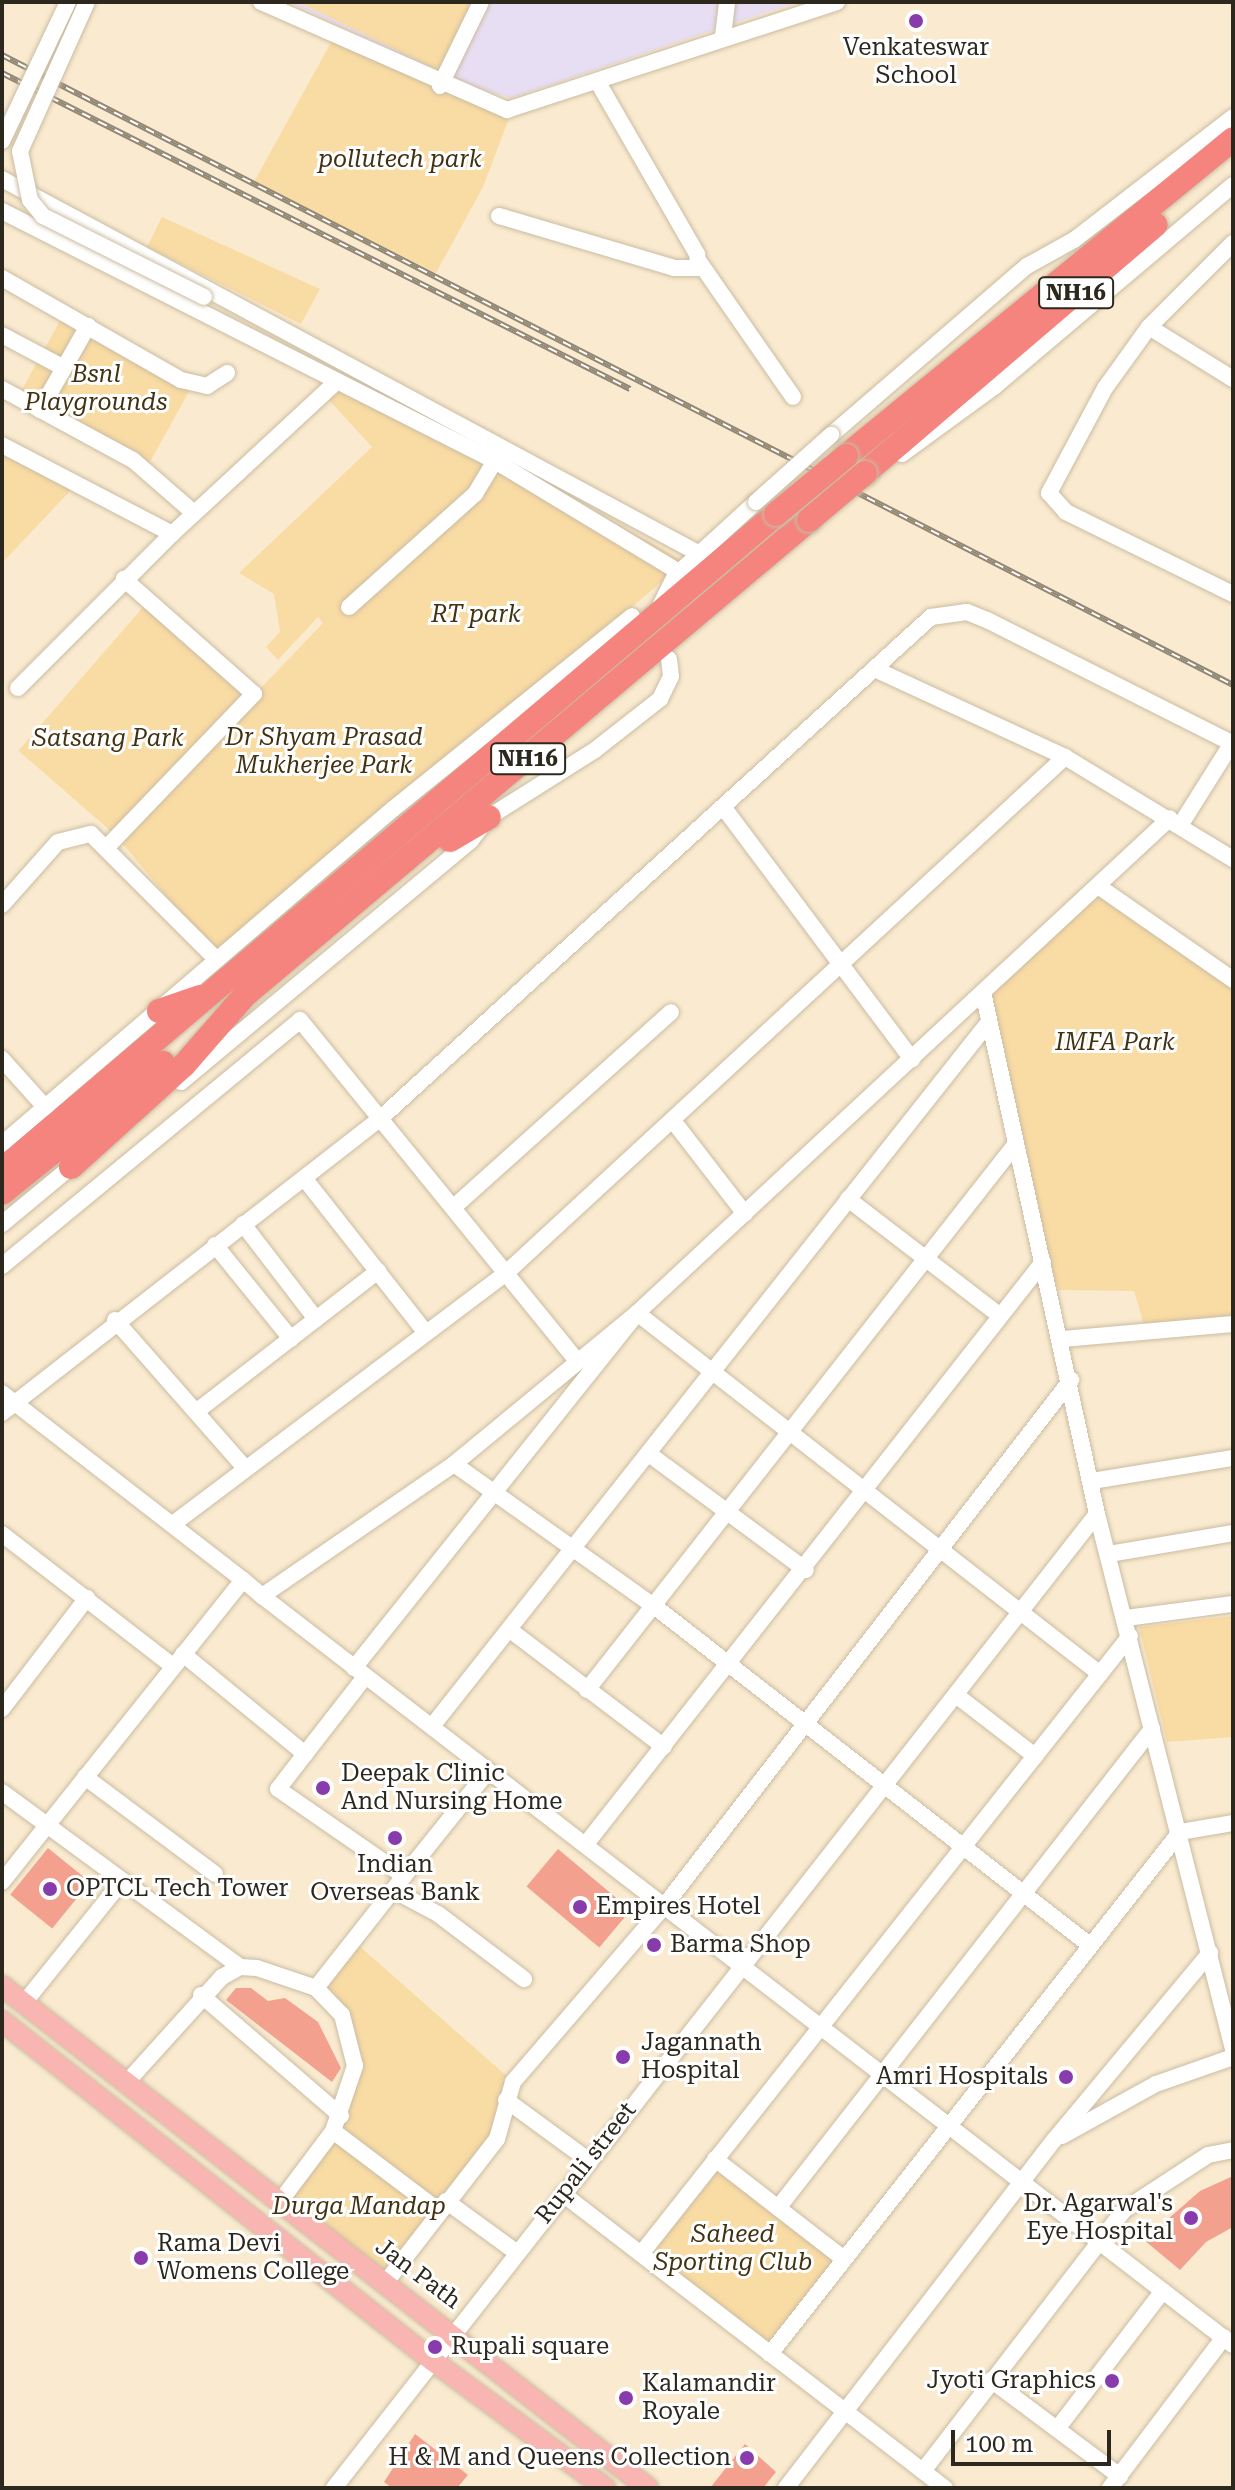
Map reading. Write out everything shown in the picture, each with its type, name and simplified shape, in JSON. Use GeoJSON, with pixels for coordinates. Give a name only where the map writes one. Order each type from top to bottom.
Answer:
{"type":"FeatureCollection","features":[{"type":"Feature","properties":{"kind":"highway","name":"NH16"},"geometry":{"type":"LineString","coordinates":[[2,1170],[163,1020],[213,992],[644,618],[766,508],[846,456],[891,421],[1233,139]]}},
{"type":"Feature","properties":{"kind":"highway","name":"NH16"},"geometry":{"type":"LineString","coordinates":[[2,1193],[392,875],[1233,158]]}},
{"type":"Feature","properties":{"kind":"highway"},"geometry":{"type":"LineString","coordinates":[[392,875],[489,817]]}},
{"type":"Feature","properties":{"kind":"highway"},"geometry":{"type":"LineString","coordinates":[[71,1167],[184,1065],[245,995]]}},
{"type":"Feature","properties":{"kind":"main road","name":"Jan Path"},"geometry":{"type":"LineString","coordinates":[[2,1986],[648,2488]]}},
{"type":"Feature","properties":{"kind":"main road"},"geometry":{"type":"LineString","coordinates":[[2,2021],[433,2361],[605,2488]]}},
{"type":"Feature","properties":{"kind":"street"},"geometry":{"type":"LineString","coordinates":[[2,141],[68,2]]}},
{"type":"Feature","properties":{"kind":"street"},"geometry":{"type":"LineString","coordinates":[[87,2],[20,151],[30,200],[43,216],[296,345],[321,347]]}},
{"type":"Feature","properties":{"kind":"street"},"geometry":{"type":"LineString","coordinates":[[440,86],[481,2]]}},
{"type":"Feature","properties":{"kind":"street"},"geometry":{"type":"LineString","coordinates":[[723,36],[727,2]]}},
{"type":"Feature","properties":{"kind":"street"},"geometry":{"type":"LineString","coordinates":[[267,3],[440,86],[507,110],[599,84],[723,36],[837,2]]}},
{"type":"Feature","properties":{"kind":"street"},"geometry":{"type":"LineString","coordinates":[[599,84],[700,263],[793,397]]}},
{"type":"Feature","properties":{"kind":"street"},"geometry":{"type":"LineString","coordinates":[[2,1144],[163,1020],[217,960],[644,618],[679,572],[698,553],[766,508],[831,435],[1027,266],[1074,240],[1233,117]]}},
{"type":"Feature","properties":{"kind":"street"},"geometry":{"type":"LineString","coordinates":[[2,179],[321,347],[698,553]]}},
{"type":"Feature","properties":{"kind":"street"},"geometry":{"type":"LineString","coordinates":[[868,470],[911,448],[994,387],[1233,185]]}},
{"type":"Feature","properties":{"kind":"street"},"geometry":{"type":"LineString","coordinates":[[2,211],[335,383],[495,461],[679,572]]}},
{"type":"Feature","properties":{"kind":"street"},"geometry":{"type":"LineString","coordinates":[[499,216],[674,268],[695,271],[700,263]]}},
{"type":"Feature","properties":{"kind":"street"},"geometry":{"type":"LineString","coordinates":[[1233,243],[1149,327],[1105,388],[1049,493],[1066,512],[1233,594]]}},
{"type":"Feature","properties":{"kind":"street"},"geometry":{"type":"LineString","coordinates":[[2,278],[190,383],[212,384],[227,373]]}},
{"type":"Feature","properties":{"kind":"street"},"geometry":{"type":"LineString","coordinates":[[40,410],[88,326]]}},
{"type":"Feature","properties":{"kind":"street"},"geometry":{"type":"LineString","coordinates":[[1149,327],[1233,379]]}},
{"type":"Feature","properties":{"kind":"street"},"geometry":{"type":"LineString","coordinates":[[2,335],[64,368]]}},
{"type":"Feature","properties":{"kind":"street"},"geometry":{"type":"LineString","coordinates":[[296,345],[309,369]]}},
{"type":"Feature","properties":{"kind":"street"},"geometry":{"type":"LineString","coordinates":[[18,688],[124,579],[335,383]]}},
{"type":"Feature","properties":{"kind":"street"},"geometry":{"type":"LineString","coordinates":[[2,389],[133,460],[194,513]]}},
{"type":"Feature","properties":{"kind":"street"},"geometry":{"type":"LineString","coordinates":[[2,445],[172,534]]}},
{"type":"Feature","properties":{"kind":"street"},"geometry":{"type":"LineString","coordinates":[[349,607],[475,494],[495,461]]}},
{"type":"Feature","properties":{"kind":"street"},"geometry":{"type":"LineString","coordinates":[[108,846],[254,694],[124,579]]}},
{"type":"Feature","properties":{"kind":"street"},"geometry":{"type":"LineString","coordinates":[[262,1596],[454,1464],[576,1360],[637,1313],[1098,886],[1176,821],[1232,744],[967,612],[931,617],[877,670],[383,1116],[6,1403],[173,1524],[262,1596],[359,1672],[433,1725],[488,1771],[1228,2341],[1115,2482],[1057,2429],[991,2380]]}},
{"type":"Feature","properties":{"kind":"street"},"geometry":{"type":"LineString","coordinates":[[2,1224],[471,840],[489,817],[595,750],[660,699],[671,676],[669,659]]}},
{"type":"Feature","properties":{"kind":"street"},"geometry":{"type":"LineString","coordinates":[[877,670],[1065,757],[1176,821],[1233,859]]}},
{"type":"Feature","properties":{"kind":"street"},"geometry":{"type":"LineString","coordinates":[[173,1524],[506,1273],[674,1122],[1065,757]]}},
{"type":"Feature","properties":{"kind":"street"},"geometry":{"type":"LineString","coordinates":[[724,808],[912,1059]]}},
{"type":"Feature","properties":{"kind":"street"},"geometry":{"type":"LineString","coordinates":[[2,905],[68,836],[91,834],[108,846],[217,960]]}},
{"type":"Feature","properties":{"kind":"street"},"geometry":{"type":"LineString","coordinates":[[1098,886],[1233,980]]}},
{"type":"Feature","properties":{"kind":"street"},"geometry":{"type":"LineString","coordinates":[[983,992],[1015,1145],[1071,1380],[1097,1514],[1126,1618],[1233,2049]]}},
{"type":"Feature","properties":{"kind":"street"},"geometry":{"type":"LineString","coordinates":[[282,997],[383,1116],[576,1360]]}},
{"type":"Feature","properties":{"kind":"street"},"geometry":{"type":"LineString","coordinates":[[455,1206],[671,1012]]}},
{"type":"Feature","properties":{"kind":"street"},"geometry":{"type":"LineString","coordinates":[[2,1266],[300,1020]]}},
{"type":"Feature","properties":{"kind":"street"},"geometry":{"type":"LineString","coordinates":[[433,1725],[988,1023]]}},
{"type":"Feature","properties":{"kind":"street"},"geometry":{"type":"LineString","coordinates":[[2,1059],[46,1108]]}},
{"type":"Feature","properties":{"kind":"street"},"geometry":{"type":"LineString","coordinates":[[674,1122],[745,1214]]}},
{"type":"Feature","properties":{"kind":"street"},"geometry":{"type":"LineString","coordinates":[[587,1690],[788,1430],[1015,1145]]}},
{"type":"Feature","properties":{"kind":"street"},"geometry":{"type":"LineString","coordinates":[[304,1178],[426,1333]]}},
{"type":"Feature","properties":{"kind":"street"},"geometry":{"type":"LineString","coordinates":[[848,1199],[999,1315]]}},
{"type":"Feature","properties":{"kind":"street"},"geometry":{"type":"LineString","coordinates":[[243,1224],[316,1319]]}},
{"type":"Feature","properties":{"kind":"street"},"geometry":{"type":"LineString","coordinates":[[215,1245],[291,1339]]}},
{"type":"Feature","properties":{"kind":"street"},"geometry":{"type":"LineString","coordinates":[[586,1844],[730,1668],[999,1315],[1043,1262]]}},
{"type":"Feature","properties":{"kind":"street"},"geometry":{"type":"LineString","coordinates":[[197,1411],[378,1271]]}},
{"type":"Feature","properties":{"kind":"street"},"geometry":{"type":"LineString","coordinates":[[637,1313],[865,1494],[1100,1674]]}},
{"type":"Feature","properties":{"kind":"street"},"geometry":{"type":"LineString","coordinates":[[404,1876],[278,1789],[359,1672],[637,1313]]}},
{"type":"Feature","properties":{"kind":"street"},"geometry":{"type":"LineString","coordinates":[[115,1320],[245,1468]]}},
{"type":"Feature","properties":{"kind":"street"},"geometry":{"type":"LineString","coordinates":[[1062,1339],[1233,1324]]}},
{"type":"Feature","properties":{"kind":"street"},"geometry":{"type":"LineString","coordinates":[[386,2282],[497,2139],[506,2100],[519,2075],[665,1905],[1071,1380]]}},
{"type":"Feature","properties":{"kind":"street"},"geometry":{"type":"LineString","coordinates":[[649,1454],[806,1570]]}},
{"type":"Feature","properties":{"kind":"street"},"geometry":{"type":"LineString","coordinates":[[1092,1481],[1233,1458]]}},
{"type":"Feature","properties":{"kind":"street"},"geometry":{"type":"LineString","coordinates":[[454,1464],[654,1606],[1022,1896],[1087,1943]]}},
{"type":"Feature","properties":{"kind":"street","name":"Rupali street"},"geometry":{"type":"LineString","coordinates":[[334,2488],[739,1965],[1097,1514]]}},
{"type":"Feature","properties":{"kind":"street"},"geometry":{"type":"LineString","coordinates":[[1109,1554],[1233,1533]]}},
{"type":"Feature","properties":{"kind":"street"},"geometry":{"type":"LineString","coordinates":[[5,1541],[178,1660],[305,1754]]}},
{"type":"Feature","properties":{"kind":"street"},"geometry":{"type":"LineString","coordinates":[[2,1882],[243,1580]]}},
{"type":"Feature","properties":{"kind":"street"},"geometry":{"type":"LineString","coordinates":[[2,1709],[87,1598]]}},
{"type":"Feature","properties":{"kind":"street"},"geometry":{"type":"LineString","coordinates":[[1126,1618],[1233,1604]]}},
{"type":"Feature","properties":{"kind":"street"},"geometry":{"type":"LineString","coordinates":[[510,1630],[664,1747]]}},
{"type":"Feature","properties":{"kind":"street"},"geometry":{"type":"LineString","coordinates":[[641,2254],[1130,1636]]}},
{"type":"Feature","properties":{"kind":"street"},"geometry":{"type":"LineString","coordinates":[[956,1695],[1035,1756]]}},
{"type":"Feature","properties":{"kind":"street"},"geometry":{"type":"LineString","coordinates":[[778,2208],[1152,1729]]}},
{"type":"Feature","properties":{"kind":"street"},"geometry":{"type":"LineString","coordinates":[[316,1988],[488,1771]]}},
{"type":"Feature","properties":{"kind":"street"},"geometry":{"type":"LineString","coordinates":[[85,1777],[215,1874]]}},
{"type":"Feature","properties":{"kind":"street"},"geometry":{"type":"LineString","coordinates":[[2,1792],[240,1967],[316,1988],[342,2015],[351,2037],[355,2066],[341,2116],[279,2203]]}},
{"type":"Feature","properties":{"kind":"street"},"geometry":{"type":"LineString","coordinates":[[770,2354],[1087,1943],[1180,1832],[1233,1823]]}},
{"type":"Feature","properties":{"kind":"street"},"geometry":{"type":"LineString","coordinates":[[24,2003],[122,1881]]}},
{"type":"Feature","properties":{"kind":"street"},"geometry":{"type":"LineString","coordinates":[[393,1890],[438,1914],[524,1979]]}},
{"type":"Feature","properties":{"kind":"street"},"geometry":{"type":"LineString","coordinates":[[786,2488],[1054,2140],[1210,1953]]}},
{"type":"Feature","properties":{"kind":"street"},"geometry":{"type":"LineString","coordinates":[[127,2082],[201,1995],[240,1967]]}},
{"type":"Feature","properties":{"kind":"street"},"geometry":{"type":"LineString","coordinates":[[201,1995],[341,2116]]}},
{"type":"Feature","properties":{"kind":"street"},"geometry":{"type":"LineString","coordinates":[[1054,2140],[1156,2084],[1233,2057]]}},
{"type":"Feature","properties":{"kind":"street"},"geometry":{"type":"LineString","coordinates":[[506,2100],[588,2160]]}},
{"type":"Feature","properties":{"kind":"street"},"geometry":{"type":"LineString","coordinates":[[333,2131],[442,2206],[516,2252]]}},
{"type":"Feature","properties":{"kind":"street"},"geometry":{"type":"LineString","coordinates":[[923,2471],[1097,2239],[1152,2187],[1208,2155],[1233,2150]]}},
{"type":"Feature","properties":{"kind":"street"},"geometry":{"type":"LineString","coordinates":[[715,2159],[844,2259]]}},
{"type":"Feature","properties":{"kind":"street"},"geometry":{"type":"LineString","coordinates":[[563,2194],[945,2488]]}},
{"type":"Feature","properties":{"kind":"street"},"geometry":{"type":"LineString","coordinates":[[1057,2429],[1163,2291]]}},
{"type":"Feature","properties":{"kind":"shaded area"},"geometry":{"type":"Polygon","coordinates":[[[289,2],[798,2],[511,98],[468,85],[289,2]]]}},
{"type":"Feature","properties":{"kind":"green space"},"geometry":{"type":"Polygon","coordinates":[[[298,2],[480,2],[446,74],[298,2]]]}},
{"type":"Feature","properties":{"kind":"green space","name":"pollutech park"},"geometry":{"type":"Polygon","coordinates":[[[334,37],[511,113],[483,187],[436,273],[254,182],[334,37]]]}},
{"type":"Feature","properties":{"kind":"green space"},"geometry":{"type":"Polygon","coordinates":[[[162,217],[320,289],[301,324],[147,247],[162,217]]]}},
{"type":"Feature","properties":{"kind":"green space","name":"Bsnl Playgrounds"},"geometry":{"type":"Polygon","coordinates":[[[65,312],[194,383],[145,472],[16,400],[65,312]]]}},
{"type":"Feature","properties":{"kind":"green space"},"geometry":{"type":"Polygon","coordinates":[[[338,392],[502,459],[685,562],[218,958],[123,844],[138,817],[323,623],[318,617],[278,660],[266,647],[280,632],[274,594],[239,573],[372,447],[329,400],[338,392]]]}},
{"type":"Feature","properties":{"kind":"green space"},"geometry":{"type":"Polygon","coordinates":[[[2,448],[72,489],[2,563],[2,448]]]}},
{"type":"Feature","properties":{"kind":"green space","name":"Satsang Park"},"geometry":{"type":"Polygon","coordinates":[[[145,605],[245,692],[119,838],[18,751],[145,605]]]}},
{"type":"Feature","properties":{"kind":"green space","name":"IMFA Park"},"geometry":{"type":"Polygon","coordinates":[[[1098,886],[1233,980],[1233,1324],[1146,1332],[1134,1291],[1059,1290],[1043,1262],[983,992],[1098,886]]]}},
{"type":"Feature","properties":{"kind":"green space"},"geometry":{"type":"Polygon","coordinates":[[[1233,1616],[1233,1737],[1167,1742],[1139,1627],[1233,1616]]]}},
{"type":"Feature","properties":{"kind":"green space"},"geometry":{"type":"Polygon","coordinates":[[[356,1943],[511,2080],[500,2122],[438,2207],[335,2131],[352,2038],[318,1987],[356,1943]]]}},
{"type":"Feature","properties":{"kind":"green space","name":"Durga Mandap"},"geometry":{"type":"Polygon","coordinates":[[[333,2133],[436,2211],[384,2280],[281,2202],[333,2133]]]}},
{"type":"Feature","properties":{"kind":"green space","name":"Saheed Sporting Club"},"geometry":{"type":"Polygon","coordinates":[[[716,2167],[837,2262],[770,2348],[649,2253],[716,2167]]]}},
{"type":"Feature","properties":{"kind":"building","name":"OPTCL Tech Tower"},"geometry":{"type":"Polygon","coordinates":[[[48,1848],[90,1882],[52,1929],[10,1895],[48,1848]]]}},
{"type":"Feature","properties":{"kind":"building","name":"Empires Hotel"},"geometry":{"type":"Polygon","coordinates":[[[558,1849],[631,1910],[599,1948],[527,1887],[558,1849]]]}},
{"type":"Feature","properties":{"kind":"building"},"geometry":{"type":"Polygon","coordinates":[[[236,1988],[251,1988],[268,2001],[285,1998],[318,2022],[341,2068],[332,2082],[226,2000],[236,1988]]]}},
{"type":"Feature","properties":{"kind":"building"},"geometry":{"type":"Polygon","coordinates":[[[1233,2176],[1233,2227],[1206,2242],[1180,2270],[1144,2240],[1200,2191],[1233,2176]]]}},
{"type":"Feature","properties":{"kind":"building"},"geometry":{"type":"Polygon","coordinates":[[[415,2434],[468,2475],[457,2488],[392,2488],[384,2482],[415,2434]]]}},
{"type":"Feature","properties":{"kind":"building","name":"H & M and Queens Collection"},"geometry":{"type":"Polygon","coordinates":[[[745,2444],[776,2472],[763,2488],[710,2488],[745,2444]]]}},
{"type":"Feature","properties":{"kind":"railway"},"geometry":{"type":"LineString","coordinates":[[2,55],[1233,685]]}},
{"type":"Feature","properties":{"kind":"railway"},"geometry":{"type":"LineString","coordinates":[[2,73],[630,389]]}},
{"type":"Feature","properties":{"kind":"place","name":"Venkateswar School"},"geometry":{"type":"Point","coordinates":[916,21]}},
{"type":"Feature","properties":{"kind":"place","name":"Deepak Clinic And Nursing Home"},"geometry":{"type":"Point","coordinates":[323,1788]}},
{"type":"Feature","properties":{"kind":"place","name":"Indian Overseas Bank"},"geometry":{"type":"Point","coordinates":[395,1838]}},
{"type":"Feature","properties":{"kind":"place","name":"OPTCL Tech Tower"},"geometry":{"type":"Point","coordinates":[50,1889]}},
{"type":"Feature","properties":{"kind":"place","name":"Empires Hotel"},"geometry":{"type":"Point","coordinates":[580,1907]}},
{"type":"Feature","properties":{"kind":"place","name":"Barma Shop"},"geometry":{"type":"Point","coordinates":[654,1945]}},
{"type":"Feature","properties":{"kind":"place","name":"Jagannath Hospital"},"geometry":{"type":"Point","coordinates":[623,2057]}},
{"type":"Feature","properties":{"kind":"place","name":"Amri Hospitals"},"geometry":{"type":"Point","coordinates":[1066,2077]}},
{"type":"Feature","properties":{"kind":"place","name":"Dr. Agarwal's Eye Hospital"},"geometry":{"type":"Point","coordinates":[1191,2218]}},
{"type":"Feature","properties":{"kind":"place","name":"Rama Devi Womens College"},"geometry":{"type":"Point","coordinates":[141,2258]}},
{"type":"Feature","properties":{"kind":"place","name":"Rupali square"},"geometry":{"type":"Point","coordinates":[435,2347]}},
{"type":"Feature","properties":{"kind":"place","name":"Jyoti Graphics"},"geometry":{"type":"Point","coordinates":[1112,2381]}},
{"type":"Feature","properties":{"kind":"place","name":"Kalamandir Royale"},"geometry":{"type":"Point","coordinates":[626,2398]}},
{"type":"Feature","properties":{"kind":"place","name":"H & M and Queens Collection"},"geometry":{"type":"Point","coordinates":[747,2458]}},
{"type":"Feature","properties":{"kind":"park label","name":"RT park"},"geometry":{"type":"Point","coordinates":[476,615]}},
{"type":"Feature","properties":{"kind":"park label","name":"Dr Shyam Prasad Mukherjee Park"},"geometry":{"type":"Point","coordinates":[324,752]}}]}
